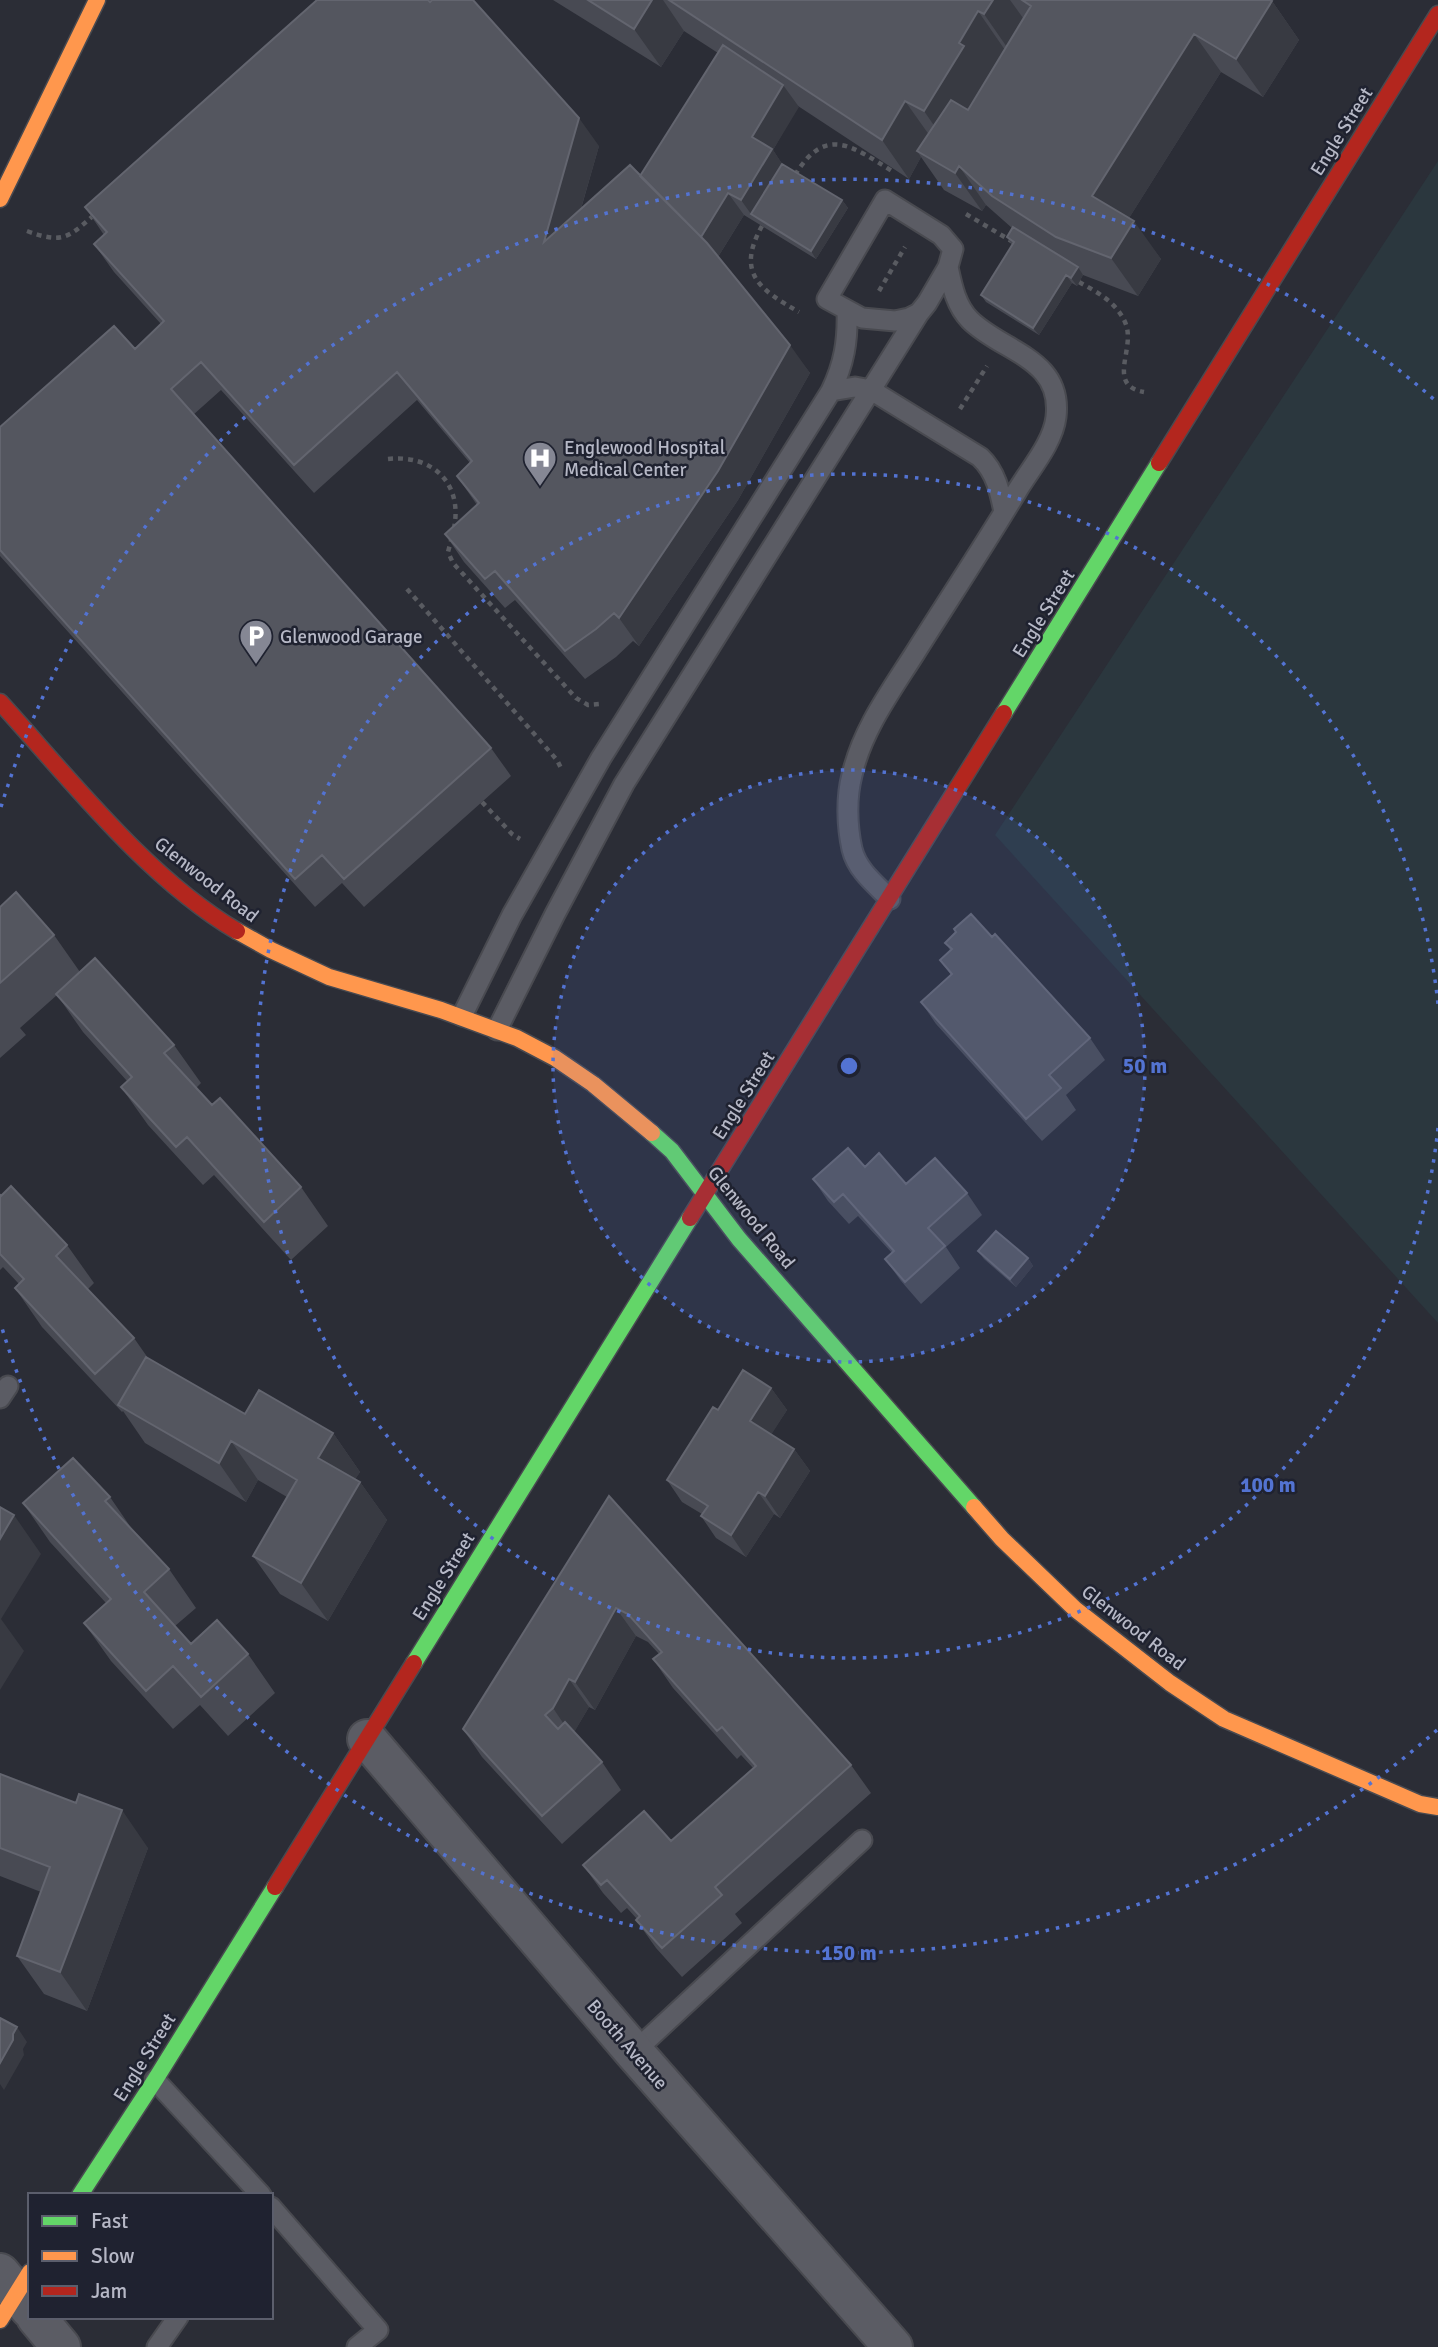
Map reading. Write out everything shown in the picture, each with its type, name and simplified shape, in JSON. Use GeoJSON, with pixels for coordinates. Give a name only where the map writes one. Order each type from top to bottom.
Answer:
{"type":"FeatureCollection","features":[{"type":"Feature","properties":{"kind":"main road"},"geometry":{"type":"LineString","coordinates":[[0,199],[97,0]]}},
{"type":"Feature","properties":{"kind":"main road","name":"Engle Street"},"geometry":{"type":"LineString","coordinates":[[81,2193],[155,2080],[1438,14]]}},
{"type":"Feature","properties":{"kind":"main road","name":"Glenwood Road"},"geometry":{"type":"LineString","coordinates":[[0,702],[133,848],[179,889],[226,924],[271,950],[329,977],[462,1016],[517,1038],[555,1058],[603,1092],[660,1139],[706,1194],[738,1239],[1002,1539],[1074,1609],[1170,1683],[1224,1719],[1420,1804],[1438,1807]]}},
{"type":"Feature","properties":{"kind":"street","name":"Booth Avenue"},"geometry":{"type":"LineString","coordinates":[[367,1739],[634,2052],[893,2347]]}},
{"type":"Feature","properties":{"kind":"street"},"geometry":{"type":"LineString","coordinates":[[37,2319],[61,2347]]}},
{"type":"Feature","properties":{"kind":"lane"},"geometry":{"type":"LineString","coordinates":[[497,1030],[624,784],[948,267],[953,249],[949,242],[885,200],[827,299],[862,318],[895,321],[919,313]]}},
{"type":"Feature","properties":{"kind":"lane"},"geometry":{"type":"LineString","coordinates":[[890,899],[863,872],[853,851],[848,826],[852,775],[871,723],[1004,512],[1050,436],[1056,418],[1056,400],[1050,381],[1041,367],[971,321],[960,308],[948,267]]}},
{"type":"Feature","properties":{"kind":"lane"},"geometry":{"type":"LineString","coordinates":[[462,1016],[512,915],[601,758],[831,391],[846,355],[847,312]]}},
{"type":"Feature","properties":{"kind":"lane"},"geometry":{"type":"LineString","coordinates":[[831,391],[855,387],[871,390],[981,457],[990,467],[1004,512]]}},
{"type":"Feature","properties":{"kind":"lane"},"geometry":{"type":"LineString","coordinates":[[634,2052],[862,1840]]}},
{"type":"Feature","properties":{"kind":"lane"},"geometry":{"type":"LineString","coordinates":[[155,2080],[259,2193]]}},
{"type":"Feature","properties":{"kind":"lane"},"geometry":{"type":"LineString","coordinates":[[273,2209],[378,2330],[357,2347]]}},
{"type":"Feature","properties":{"kind":"lane"},"geometry":{"type":"LineString","coordinates":[[157,2347],[177,2319]]}},
{"type":"Feature","properties":{"kind":"path"},"geometry":{"type":"LineString","coordinates":[[27,231],[44,236],[68,237],[103,208]]}},
{"type":"Feature","properties":{"kind":"path"},"geometry":{"type":"LineString","coordinates":[[762,226],[752,250],[756,280],[767,294],[808,317]]}},
{"type":"Feature","properties":{"kind":"path"},"geometry":{"type":"LineString","coordinates":[[875,297],[909,240]]}},
{"type":"Feature","properties":{"kind":"path"},"geometry":{"type":"LineString","coordinates":[[1079,282],[1104,296],[1124,319],[1128,328],[1129,344],[1124,371],[1125,382],[1131,389],[1144,393]]}},
{"type":"Feature","properties":{"kind":"path"},"geometry":{"type":"LineString","coordinates":[[944,435],[1001,342]]}},
{"type":"Feature","properties":{"kind":"path"},"geometry":{"type":"LineString","coordinates":[[388,459],[419,460],[441,475],[454,500],[455,522],[448,552],[453,563],[576,698],[587,705],[603,704]]}},
{"type":"Feature","properties":{"kind":"path"},"geometry":{"type":"LineString","coordinates":[[407,589],[557,760],[564,774]]}},
{"type":"Feature","properties":{"kind":"path"},"geometry":{"type":"LineString","coordinates":[[482,802],[516,838],[528,840]]}},
{"type":"Feature","properties":{"kind":"shaded area"},"geometry":{"type":"Polygon","coordinates":[[[1438,161],[1438,1323],[995,835],[1438,161]]]}},
{"type":"Feature","properties":{"kind":"building"},"geometry":{"type":"Polygon","coordinates":[[[317,0],[473,0],[579,118],[544,242],[630,165],[707,243],[790,345],[718,471],[619,618],[614,613],[565,651],[495,571],[485,579],[445,534],[479,503],[457,476],[472,461],[397,372],[294,465],[201,362],[171,389],[491,748],[344,879],[322,855],[295,879],[0,550],[0,427],[114,326],[135,349],[164,321],[94,244],[107,232],[85,207],[317,0]]]}},
{"type":"Feature","properties":{"kind":"building"},"geometry":{"type":"Polygon","coordinates":[[[588,0],[652,0],[634,29],[588,0]]]}},
{"type":"Feature","properties":{"kind":"building"},"geometry":{"type":"Polygon","coordinates":[[[669,0],[993,0],[984,14],[978,11],[959,43],[964,46],[924,111],[905,101],[882,140],[669,0]]]}},
{"type":"Feature","properties":{"kind":"building"},"geometry":{"type":"Polygon","coordinates":[[[1022,0],[1272,1],[1236,59],[1194,34],[1092,196],[1134,221],[1111,258],[1056,237],[992,196],[959,166],[955,173],[917,151],[951,100],[968,110],[1031,6],[1022,0]]]}},
{"type":"Feature","properties":{"kind":"building"},"geometry":{"type":"Polygon","coordinates":[[[723,45],[783,85],[752,137],[772,149],[741,200],[728,193],[701,237],[640,176],[723,45]]]}},
{"type":"Feature","properties":{"kind":"building"},"geometry":{"type":"Polygon","coordinates":[[[782,164],[842,200],[811,251],[751,214],[782,164]]]}},
{"type":"Feature","properties":{"kind":"building"},"geometry":{"type":"Polygon","coordinates":[[[1013,227],[1078,267],[1071,278],[1066,275],[1033,328],[981,295],[1014,242],[1007,237],[1013,227]]]}},
{"type":"Feature","properties":{"kind":"building"},"geometry":{"type":"Polygon","coordinates":[[[16,892],[54,935],[0,983],[0,907],[16,892]]]}},
{"type":"Feature","properties":{"kind":"building"},"geometry":{"type":"Polygon","coordinates":[[[971,914],[992,937],[995,934],[1090,1038],[1049,1075],[1061,1088],[1026,1119],[921,1002],[952,974],[940,960],[952,949],[945,943],[956,932],[954,929],[971,914]]]}},
{"type":"Feature","properties":{"kind":"building"},"geometry":{"type":"Polygon","coordinates":[[[95,958],[174,1045],[164,1053],[212,1105],[220,1098],[301,1187],[264,1222],[187,1137],[176,1147],[121,1087],[132,1077],[56,994],[95,958]]]}},
{"type":"Feature","properties":{"kind":"building"},"geometry":{"type":"Polygon","coordinates":[[[848,1148],[865,1167],[879,1153],[906,1184],[935,1158],[967,1193],[928,1228],[945,1246],[905,1282],[885,1259],[894,1251],[843,1194],[834,1202],[813,1179],[848,1148]]]}},
{"type":"Feature","properties":{"kind":"building"},"geometry":{"type":"Polygon","coordinates":[[[11,1186],[67,1245],[56,1256],[134,1338],[95,1374],[15,1288],[24,1279],[0,1254],[0,1195],[11,1186]]]}},
{"type":"Feature","properties":{"kind":"building"},"geometry":{"type":"Polygon","coordinates":[[[996,1231],[1028,1258],[1010,1279],[978,1251],[996,1231]]]}},
{"type":"Feature","properties":{"kind":"building"},"geometry":{"type":"Polygon","coordinates":[[[146,1357],[245,1414],[259,1390],[333,1433],[318,1458],[360,1482],[301,1583],[253,1556],[297,1480],[231,1441],[219,1463],[118,1405],[146,1357]]]}},
{"type":"Feature","properties":{"kind":"building"},"geometry":{"type":"Polygon","coordinates":[[[743,1370],[771,1388],[750,1421],[794,1449],[765,1496],[758,1492],[731,1535],[701,1516],[708,1506],[667,1480],[713,1407],[718,1410],[743,1370]]]}},
{"type":"Feature","properties":{"kind":"building"},"geometry":{"type":"Polygon","coordinates":[[[73,1458],[110,1497],[105,1501],[169,1569],[144,1592],[191,1644],[217,1620],[248,1654],[201,1697],[173,1666],[146,1691],[84,1623],[111,1599],[23,1503],[73,1458]]]}},
{"type":"Feature","properties":{"kind":"building"},"geometry":{"type":"Polygon","coordinates":[[[609,1496],[851,1765],[715,1887],[722,1895],[662,1948],[636,1920],[640,1916],[607,1880],[601,1885],[583,1865],[644,1811],[671,1841],[756,1766],[722,1727],[717,1731],[653,1659],[662,1652],[628,1614],[616,1608],[575,1682],[569,1679],[553,1708],[545,1715],[558,1729],[565,1722],[602,1762],[542,1816],[463,1729],[609,1496]]]}},
{"type":"Feature","properties":{"kind":"building"},"geometry":{"type":"Polygon","coordinates":[[[0,1507],[14,1515],[0,1539],[0,1507]]]}},
{"type":"Feature","properties":{"kind":"building"},"geometry":{"type":"Polygon","coordinates":[[[0,1774],[76,1803],[79,1794],[122,1810],[60,1972],[17,1956],[50,1867],[0,1848],[0,1774]]]}},
{"type":"Feature","properties":{"kind":"building"},"geometry":{"type":"Polygon","coordinates":[[[0,2018],[17,2027],[0,2063],[0,2018]]]}},
{"type":"Feature","properties":{"kind":"traffic: fast"},"geometry":{"type":"LineString","coordinates":[[1004,713],[1159,463]]}},
{"type":"Feature","properties":{"kind":"traffic: fast"},"geometry":{"type":"LineString","coordinates":[[652,1133],[672,1151],[739,1239],[974,1507]]}},
{"type":"Feature","properties":{"kind":"traffic: fast"},"geometry":{"type":"LineString","coordinates":[[414,1663],[690,1218]]}},
{"type":"Feature","properties":{"kind":"traffic: fast"},"geometry":{"type":"LineString","coordinates":[[81,2193],[275,1887]]}},
{"type":"Feature","properties":{"kind":"traffic: slow"},"geometry":{"type":"LineString","coordinates":[[0,199],[97,0]]}},
{"type":"Feature","properties":{"kind":"traffic: slow"},"geometry":{"type":"LineString","coordinates":[[237,931],[329,977],[441,1010],[517,1038],[555,1058],[593,1084],[652,1133]]}},
{"type":"Feature","properties":{"kind":"traffic: slow"},"geometry":{"type":"LineString","coordinates":[[974,1507],[1002,1539],[1075,1609],[1170,1683],[1224,1719],[1420,1804],[1438,1807]]}},
{"type":"Feature","properties":{"kind":"traffic: slow"},"geometry":{"type":"LineString","coordinates":[[0,2320],[28,2275]]}},
{"type":"Feature","properties":{"kind":"traffic: jam"},"geometry":{"type":"LineString","coordinates":[[1159,463],[1438,14]]}},
{"type":"Feature","properties":{"kind":"traffic: jam"},"geometry":{"type":"LineString","coordinates":[[0,702],[141,856],[172,884],[237,931]]}},
{"type":"Feature","properties":{"kind":"traffic: jam"},"geometry":{"type":"LineString","coordinates":[[690,1218],[1004,713]]}},
{"type":"Feature","properties":{"kind":"traffic: jam"},"geometry":{"type":"LineString","coordinates":[[275,1887],[414,1663]]}},
{"type":"Feature","properties":{"kind":"place","name":"Englewood Hospital Medical Center"},"geometry":{"type":"Point","coordinates":[540,488]}},
{"type":"Feature","properties":{"kind":"place","name":"Glenwood Garage"},"geometry":{"type":"Point","coordinates":[256,666]}}]}
